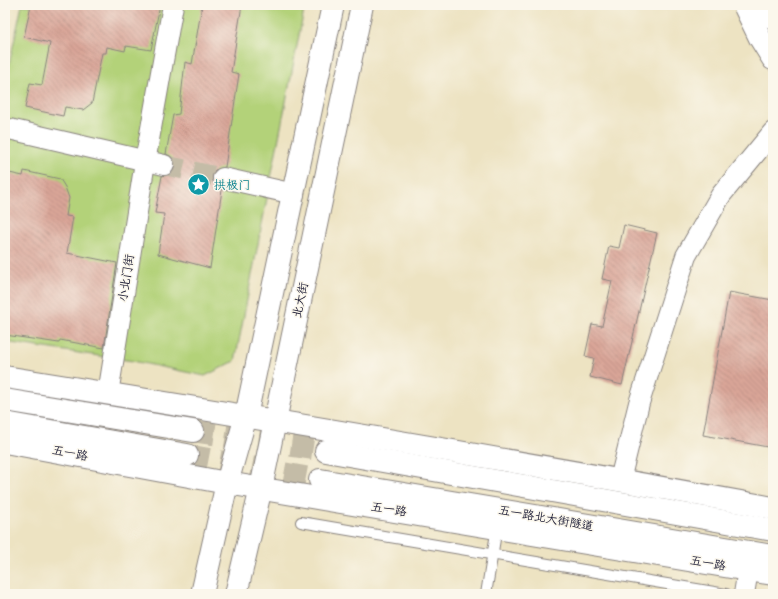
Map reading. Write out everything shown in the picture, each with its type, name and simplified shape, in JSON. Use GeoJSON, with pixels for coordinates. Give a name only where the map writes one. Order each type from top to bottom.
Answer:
{"type":"FeatureCollection","features":[{"type":"Feature","properties":{"kind":"main road"},"geometry":{"type":"LineString","coordinates":[[202,594],[227,483],[246,416],[333,5]]}},
{"type":"Feature","properties":{"kind":"main road","name":"北大街"},"geometry":{"type":"LineString","coordinates":[[236,594],[261,488],[362,5]]}},
{"type":"Feature","properties":{"kind":"main road"},"geometry":{"type":"LineString","coordinates":[[744,5],[760,38],[773,59]]}},
{"type":"Feature","properties":{"kind":"main road"},"geometry":{"type":"LineString","coordinates":[[765,5],[773,18]]}},
{"type":"Feature","properties":{"kind":"main road"},"geometry":{"type":"LineString","coordinates":[[5,377],[274,420],[773,508]]}},
{"type":"Feature","properties":{"kind":"main road"},"geometry":{"type":"LineString","coordinates":[[5,400],[193,431]]}},
{"type":"Feature","properties":{"kind":"main road","name":"五一路"},"geometry":{"type":"LineString","coordinates":[[5,423],[187,455]]}},
{"type":"Feature","properties":{"kind":"main road","name":"五一路"},"geometry":{"type":"LineString","coordinates":[[5,442],[227,483],[773,574]]}},
{"type":"Feature","properties":{"kind":"main road"},"geometry":{"type":"LineString","coordinates":[[326,451],[773,530]]}},
{"type":"Feature","properties":{"kind":"main road","name":"五一路北大街隧道"},"geometry":{"type":"LineString","coordinates":[[320,480],[773,556]]}},
{"type":"Feature","properties":{"kind":"street","name":"小北门街"},"geometry":{"type":"LineString","coordinates":[[108,394],[154,163],[173,5]]}},
{"type":"Feature","properties":{"kind":"street"},"geometry":{"type":"LineString","coordinates":[[5,128],[154,163]]}},
{"type":"Feature","properties":{"kind":"street"},"geometry":{"type":"LineString","coordinates":[[620,480],[639,403],[686,256],[721,195],[773,132]]}},
{"type":"Feature","properties":{"kind":"street"},"geometry":{"type":"LineString","coordinates":[[223,178],[294,194]]}},
{"type":"Feature","properties":{"kind":"street"},"geometry":{"type":"LineString","coordinates":[[744,594],[748,570]]}},
{"type":"Feature","properties":{"kind":"lane"},"geometry":{"type":"LineString","coordinates":[[301,522],[726,594]]}},
{"type":"Feature","properties":{"kind":"lane"},"geometry":{"type":"LineString","coordinates":[[486,594],[497,527]]}},
{"type":"Feature","properties":{"kind":"green space"},"geometry":{"type":"Polygon","coordinates":[[[22,5],[305,5],[235,361],[205,376],[133,361],[5,342],[5,83],[22,5]]]}},
{"type":"Feature","properties":{"kind":"building"},"geometry":{"type":"Polygon","coordinates":[[[31,5],[160,5],[151,50],[126,46],[125,51],[107,47],[106,53],[102,53],[92,103],[83,110],[65,107],[63,116],[25,108],[30,83],[42,85],[50,43],[24,37],[31,5]]]}},
{"type":"Feature","properties":{"kind":"building"},"geometry":{"type":"Polygon","coordinates":[[[202,5],[242,5],[231,72],[239,74],[225,167],[215,170],[212,176],[215,186],[222,190],[210,268],[158,254],[164,214],[155,213],[162,176],[172,173],[175,167],[172,157],[166,154],[173,115],[179,114],[185,62],[192,64],[202,5]]]}},
{"type":"Feature","properties":{"kind":"building"},"geometry":{"type":"Polygon","coordinates":[[[24,171],[60,179],[65,187],[69,198],[66,216],[73,217],[67,253],[117,263],[104,348],[60,340],[59,343],[5,335],[5,172],[23,176],[24,171]]]}},
{"type":"Feature","properties":{"kind":"building"},"geometry":{"type":"Polygon","coordinates":[[[624,225],[657,233],[622,385],[590,377],[594,358],[585,356],[592,324],[602,326],[612,281],[602,279],[609,246],[619,248],[624,225]]]}},
{"type":"Feature","properties":{"kind":"building"},"geometry":{"type":"Polygon","coordinates":[[[729,292],[773,300],[773,448],[703,435],[729,292]]]}},
{"type":"Feature","properties":{"kind":"tunnel"},"geometry":{"type":"LineString","coordinates":[[164,165],[223,178]]}},
{"type":"Feature","properties":{"kind":"tunnel"},"geometry":{"type":"LineString","coordinates":[[193,431],[326,451]]}},
{"type":"Feature","properties":{"kind":"tunnel"},"geometry":{"type":"LineString","coordinates":[[187,455],[320,480]]}},
{"type":"Feature","properties":{"kind":"place","name":"拱极门"},"geometry":{"type":"Point","coordinates":[198,185]}}]}
